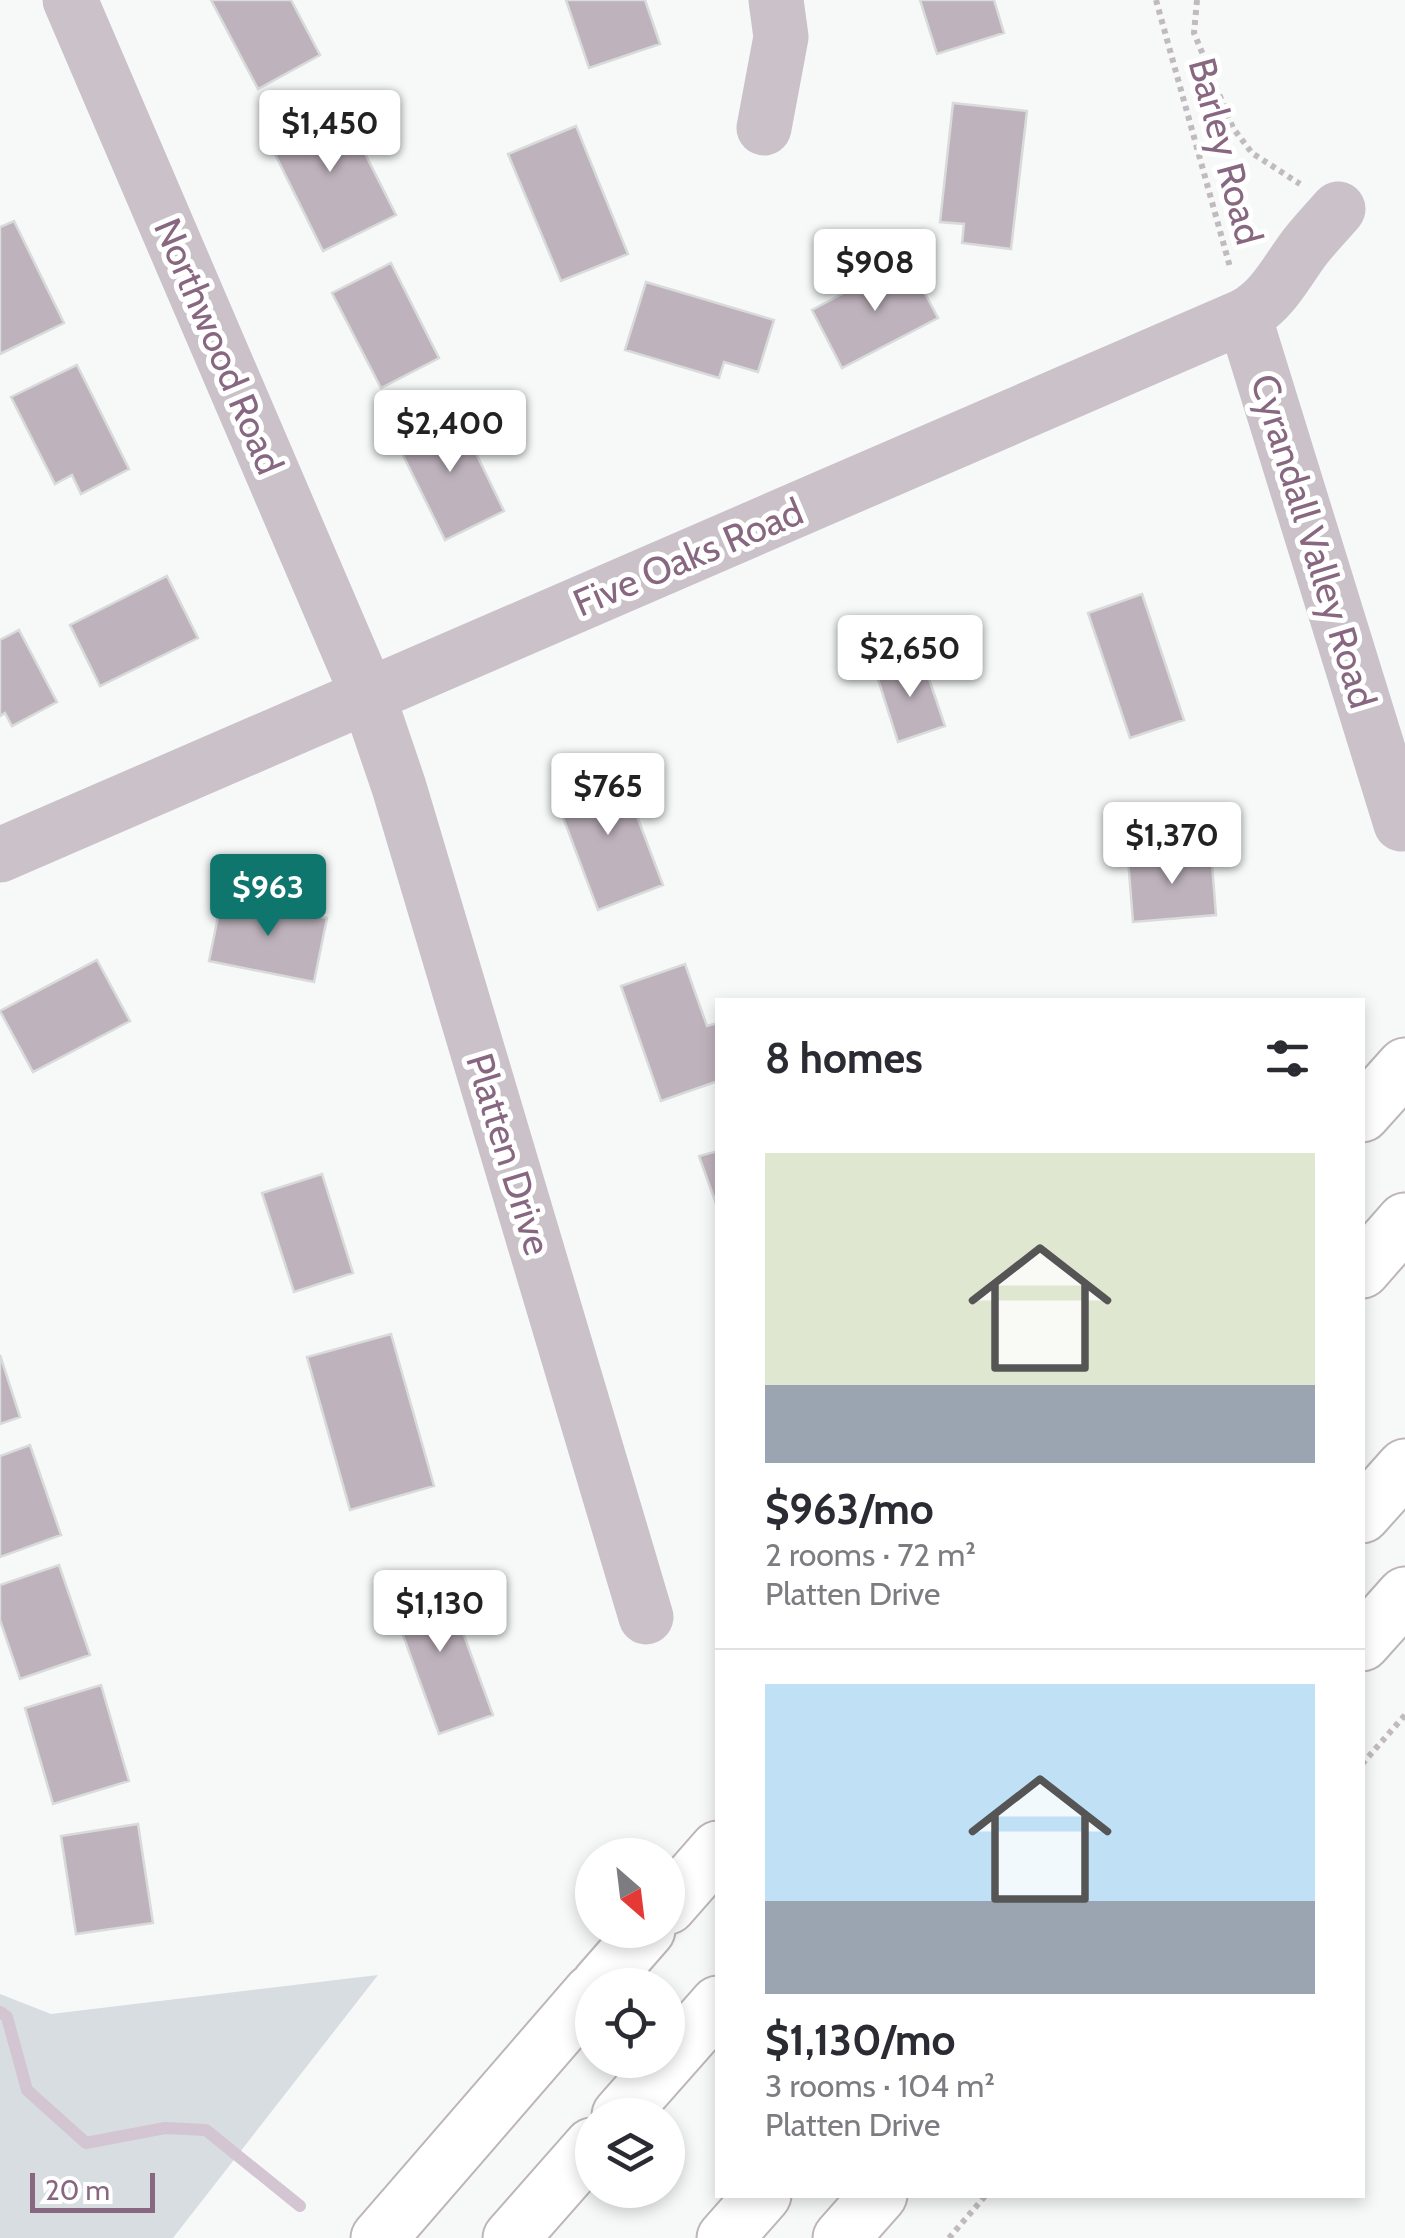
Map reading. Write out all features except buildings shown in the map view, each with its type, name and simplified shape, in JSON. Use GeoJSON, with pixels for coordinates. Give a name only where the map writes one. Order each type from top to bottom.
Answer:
{"type":"FeatureCollection","features":[{"type":"Feature","properties":{"kind":"highway"},"geometry":{"type":"LineString","coordinates":[[1365,1111],[1405,1066]]}},
{"type":"Feature","properties":{"kind":"highway"},"geometry":{"type":"LineString","coordinates":[[1365,1267],[1405,1221]]}},
{"type":"Feature","properties":{"kind":"highway"},"geometry":{"type":"LineString","coordinates":[[1365,1512],[1405,1467]]}},
{"type":"Feature","properties":{"kind":"highway"},"geometry":{"type":"LineString","coordinates":[[1365,1640],[1405,1595]]}},
{"type":"Feature","properties":{"kind":"highway"},"geometry":{"type":"LineString","coordinates":[[685,1887],[715,1852]]}},
{"type":"Feature","properties":{"kind":"highway"},"geometry":{"type":"LineString","coordinates":[[614,1968],[631,1948]]}},
{"type":"Feature","properties":{"kind":"highway"},"geometry":{"type":"LineString","coordinates":[[635,2098],[715,2007]]}},
{"type":"Feature","properties":{"kind":"highway"},"geometry":{"type":"LineString","coordinates":[[379,2238],[575,2012]]}},
{"type":"Feature","properties":{"kind":"highway"},"geometry":{"type":"LineString","coordinates":[[511,2238],[575,2165]]}},
{"type":"Feature","properties":{"kind":"highway"},"geometry":{"type":"LineString","coordinates":[[725,2238],[760,2198]]}},
{"type":"Feature","properties":{"kind":"highway"},"geometry":{"type":"LineString","coordinates":[[841,2238],[876,2198]]}},
{"type":"Feature","properties":{"kind":"street","name":"Northwood Road"},"geometry":{"type":"LineString","coordinates":[[70,0],[367,693]]}},
{"type":"Feature","properties":{"kind":"street"},"geometry":{"type":"LineString","coordinates":[[764,128],[782,37],[776,0]]}},
{"type":"Feature","properties":{"kind":"street","name":"Five Oaks Road"},"geometry":{"type":"LineString","coordinates":[[0,855],[1244,316],[1274,292],[1338,209]]}},
{"type":"Feature","properties":{"kind":"street","name":"Cyrandall Valley Road"},"geometry":{"type":"LineString","coordinates":[[1244,316],[1401,824]]}},
{"type":"Feature","properties":{"kind":"street","name":"Platten Drive"},"geometry":{"type":"LineString","coordinates":[[367,693],[405,806],[646,1617]]}},
{"type":"Feature","properties":{"kind":"path","name":"Barley Road"},"geometry":{"type":"LineString","coordinates":[[1156,0],[1244,316]]}},
{"type":"Feature","properties":{"kind":"path"},"geometry":{"type":"LineString","coordinates":[[1197,0],[1194,33],[1234,128],[1252,153],[1338,209]]}},
{"type":"Feature","properties":{"kind":"path"},"geometry":{"type":"LineString","coordinates":[[1365,1761],[1405,1715]]}},
{"type":"Feature","properties":{"kind":"path"},"geometry":{"type":"LineString","coordinates":[[949,2238],[983,2198]]}},
{"type":"Feature","properties":{"kind":"shaded area"},"geometry":{"type":"Polygon","coordinates":[[[378,1975],[173,2238],[0,2238],[0,1994],[51,2014],[378,1975]]]}},
{"type":"Feature","properties":{"kind":"waterway"},"geometry":{"type":"LineString","coordinates":[[0,2012],[7,2017],[27,2090],[86,2143],[165,2128],[206,2130],[300,2206]]}}]}
